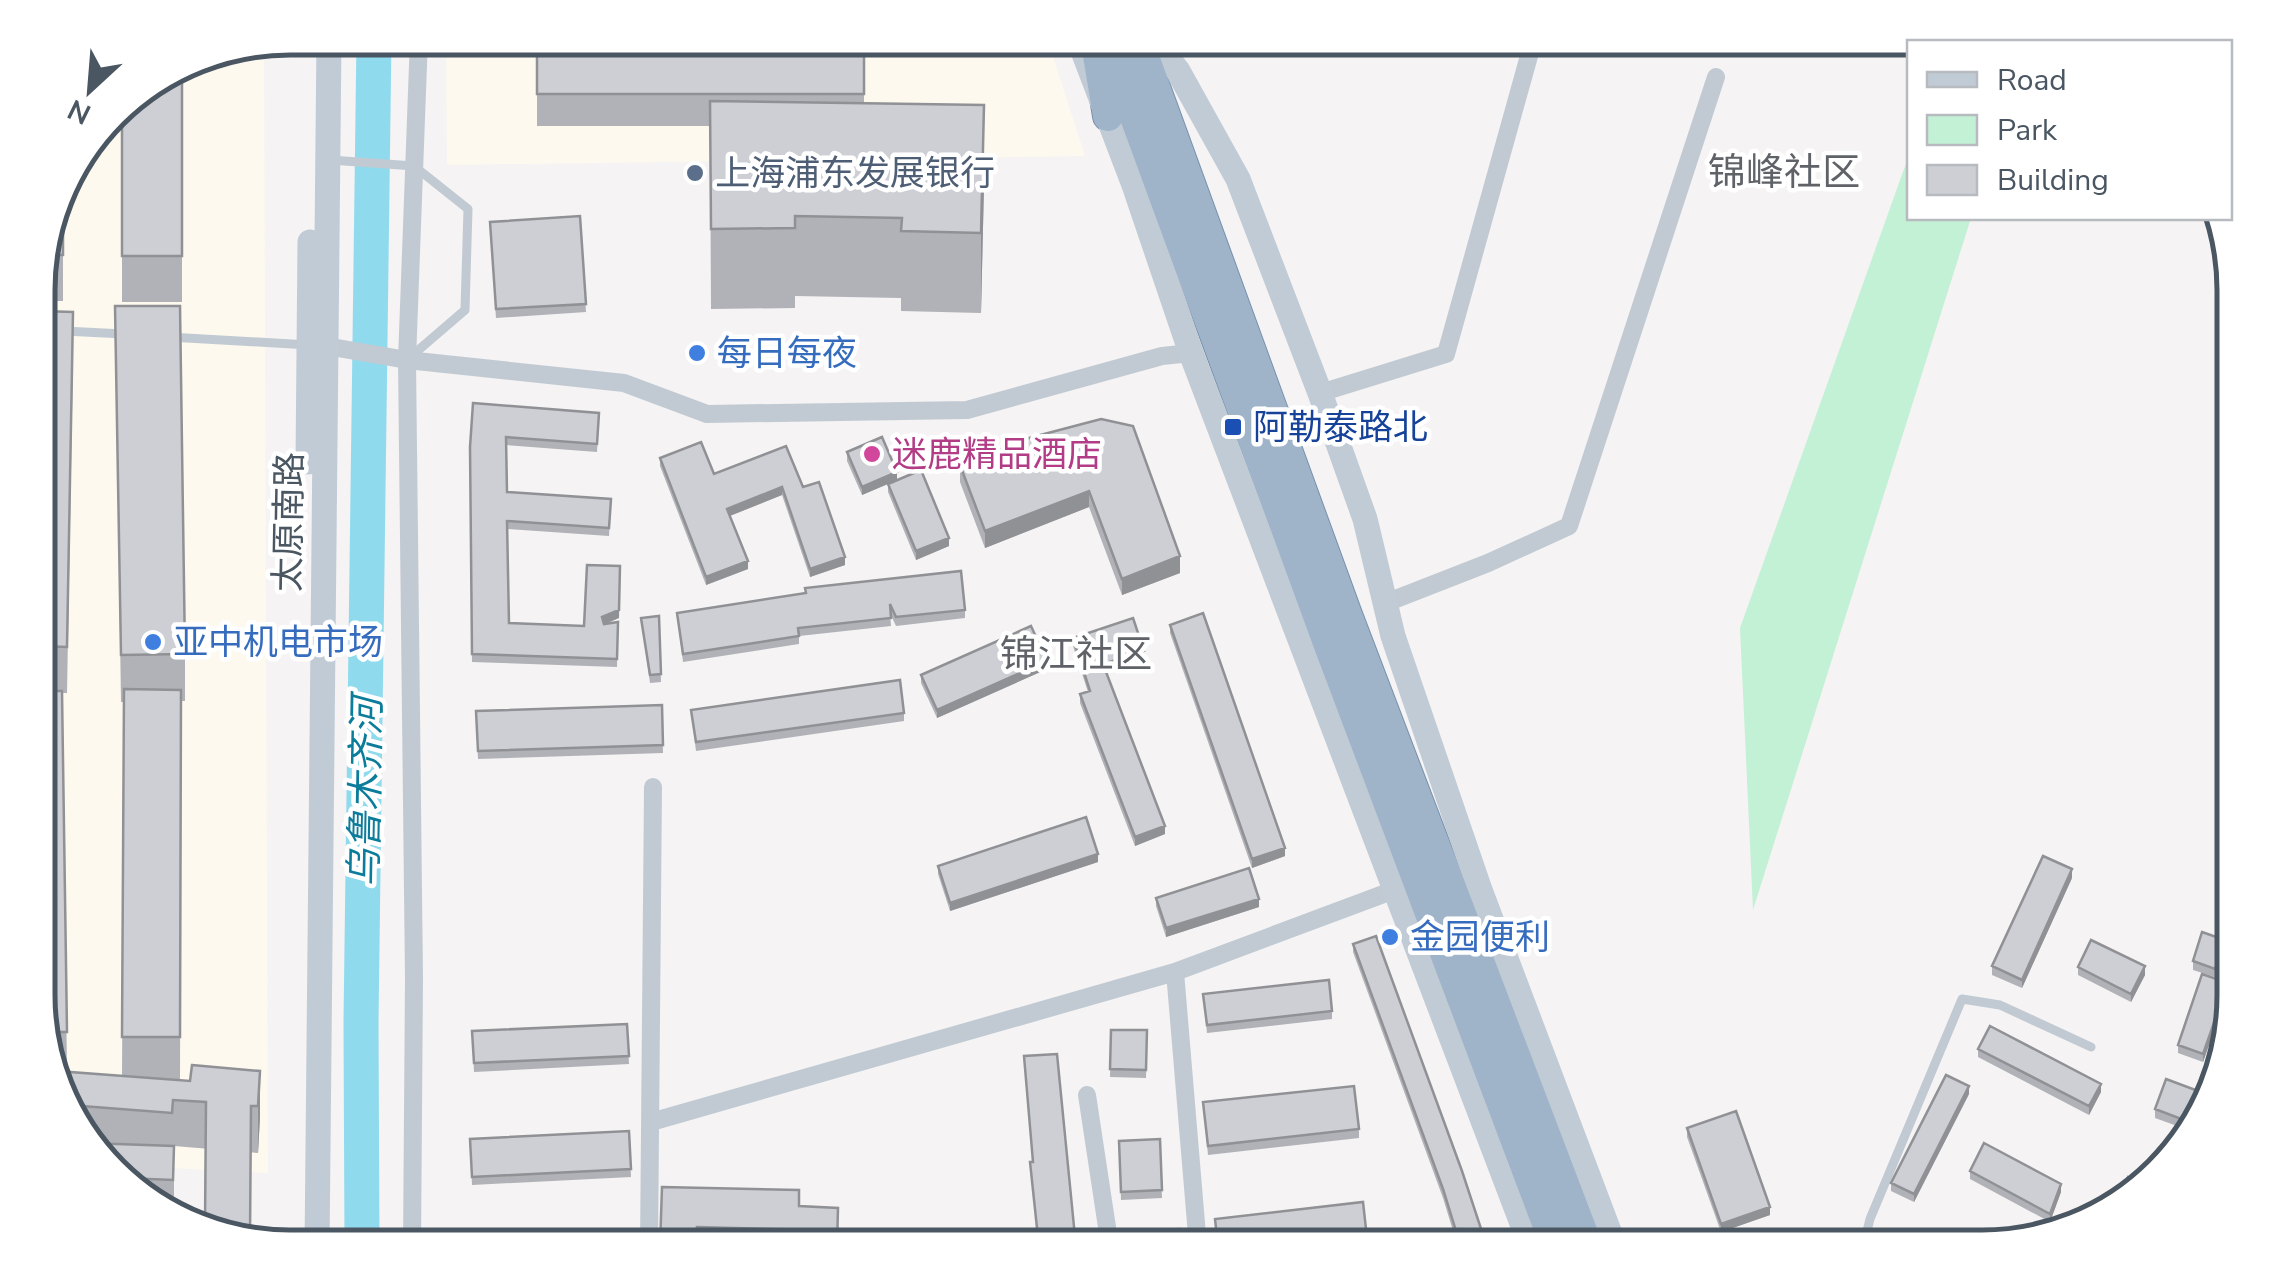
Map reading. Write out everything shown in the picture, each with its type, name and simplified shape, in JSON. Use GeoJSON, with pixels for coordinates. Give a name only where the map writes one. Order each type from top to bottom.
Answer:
{"type":"FeatureCollection","features":[{"type":"Feature","properties":{"kind":"highway"},"geometry":{"type":"LineString","coordinates":[[1098,55],[1108,116]]}},
{"type":"Feature","properties":{"kind":"highway"},"geometry":{"type":"LineString","coordinates":[[1112,55],[1549,1229]]}},
{"type":"Feature","properties":{"kind":"highway"},"geometry":{"type":"LineString","coordinates":[[1143,55],[1348,615],[1581,1229]]}},
{"type":"Feature","properties":{"kind":"main road"},"geometry":{"type":"LineString","coordinates":[[303,1230],[328,347],[313,55]]}},
{"type":"Feature","properties":{"kind":"main road","name":"太原南路"},"geometry":{"type":"LineString","coordinates":[[318,1230],[328,347],[339,160],[330,55]]}},
{"type":"Feature","properties":{"kind":"main road"},"geometry":{"type":"LineString","coordinates":[[1085,55],[1191,353],[1524,1229]]}},
{"type":"Feature","properties":{"kind":"main road"},"geometry":{"type":"LineString","coordinates":[[1165,55],[1238,179],[1320,393],[1366,519],[1382,604],[1480,890],[1609,1229]]}},
{"type":"Feature","properties":{"kind":"main road"},"geometry":{"type":"LineString","coordinates":[[1173,55],[1178,71]]}},
{"type":"Feature","properties":{"kind":"street"},"geometry":{"type":"LineString","coordinates":[[412,1230],[414,978],[401,358],[419,55]]}},
{"type":"Feature","properties":{"kind":"street"},"geometry":{"type":"LineString","coordinates":[[1320,393],[1446,354],[1529,55]]}},
{"type":"Feature","properties":{"kind":"street"},"geometry":{"type":"LineString","coordinates":[[1382,604],[1569,526],[1716,78]]}},
{"type":"Feature","properties":{"kind":"street"},"geometry":{"type":"LineString","coordinates":[[328,347],[624,383],[707,414],[968,410],[1162,356],[1191,353]]}},
{"type":"Feature","properties":{"kind":"street"},"geometry":{"type":"LineString","coordinates":[[650,1230],[653,787]]}},
{"type":"Feature","properties":{"kind":"street"},"geometry":{"type":"LineString","coordinates":[[651,1122],[1174,972],[1397,889]]}},
{"type":"Feature","properties":{"kind":"street"},"geometry":{"type":"LineString","coordinates":[[1174,972],[1196,1229]]}},
{"type":"Feature","properties":{"kind":"street"},"geometry":{"type":"LineString","coordinates":[[1087,1095],[1107,1230]]}},
{"type":"Feature","properties":{"kind":"lane"},"geometry":{"type":"LineString","coordinates":[[339,160],[414,166],[468,209],[464,310],[401,358]]}},
{"type":"Feature","properties":{"kind":"lane"},"geometry":{"type":"LineString","coordinates":[[59,330],[136,335]]}},
{"type":"Feature","properties":{"kind":"lane"},"geometry":{"type":"LineString","coordinates":[[155,336],[328,347]]}},
{"type":"Feature","properties":{"kind":"lane"},"geometry":{"type":"LineString","coordinates":[[1867,1229],[1962,998],[2000,1004],[2091,1047]]}},
{"type":"Feature","properties":{"kind":"shaded area"},"geometry":{"type":"Polygon","coordinates":[[[446,55],[1052,55],[1085,156],[447,165],[446,55]]]}},
{"type":"Feature","properties":{"kind":"shaded area","name":"亚中机电市场"},"geometry":{"type":"Polygon","coordinates":[[[264,57],[268,1173],[130,1166],[86,1112],[63,1056],[57,1026],[57,259],[67,214],[79,186],[109,140],[140,140],[140,109],[172,86],[214,67],[264,57]]]}},
{"type":"Feature","properties":{"kind":"green space"},"geometry":{"type":"Polygon","coordinates":[[[1907,161],[1907,220],[1970,220],[1753,910],[1740,628],[1907,161]]]}},
{"type":"Feature","properties":{"kind":"building"},"geometry":{"type":"Polygon","coordinates":[[[537,55],[864,55],[864,94],[537,94],[537,55]]]}},
{"type":"Feature","properties":{"kind":"building"},"geometry":{"type":"Polygon","coordinates":[[[182,81],[182,256],[122,256],[122,140],[140,140],[140,109],[182,81]]]}},
{"type":"Feature","properties":{"kind":"building"},"geometry":{"type":"Polygon","coordinates":[[[710,101],[984,105],[981,233],[901,231],[902,218],[795,216],[795,228],[711,229],[710,101]]]}},
{"type":"Feature","properties":{"kind":"building"},"geometry":{"type":"Polygon","coordinates":[[[580,216],[586,304],[496,309],[490,222],[580,216]]]}},
{"type":"Feature","properties":{"kind":"building"},"geometry":{"type":"Polygon","coordinates":[[[63,229],[63,255],[58,255],[63,229]]]}},
{"type":"Feature","properties":{"kind":"building"},"geometry":{"type":"Polygon","coordinates":[[[115,306],[180,306],[185,654],[121,655],[115,306]]]}},
{"type":"Feature","properties":{"kind":"building"},"geometry":{"type":"Polygon","coordinates":[[[55,311],[73,312],[67,647],[55,647],[55,311]]]}},
{"type":"Feature","properties":{"kind":"building"},"geometry":{"type":"Polygon","coordinates":[[[473,403],[599,413],[597,444],[506,437],[507,492],[611,499],[609,528],[507,521],[509,623],[584,626],[587,565],[620,566],[619,610],[602,617],[604,624],[618,622],[617,659],[472,654],[473,403]]]}},
{"type":"Feature","properties":{"kind":"building"},"geometry":{"type":"Polygon","coordinates":[[[1101,419],[1133,426],[1180,556],[1122,579],[1089,491],[985,531],[960,465],[1029,438],[1101,419]]]}},
{"type":"Feature","properties":{"kind":"building"},"geometry":{"type":"Polygon","coordinates":[[[882,437],[897,472],[862,487],[847,452],[882,437]]]}},
{"type":"Feature","properties":{"kind":"building"},"geometry":{"type":"Polygon","coordinates":[[[701,442],[714,474],[786,446],[803,487],[819,482],[845,557],[810,569],[782,487],[727,509],[748,561],[706,577],[660,458],[701,442]]]}},
{"type":"Feature","properties":{"kind":"building"},"geometry":{"type":"Polygon","coordinates":[[[921,470],[949,538],[916,551],[888,484],[921,470]]]}},
{"type":"Feature","properties":{"kind":"building"},"geometry":{"type":"Polygon","coordinates":[[[961,571],[965,610],[896,617],[890,604],[891,618],[798,628],[799,636],[683,654],[677,613],[806,593],[805,588],[961,571]]]}},
{"type":"Feature","properties":{"kind":"building"},"geometry":{"type":"Polygon","coordinates":[[[1203,613],[1285,848],[1252,859],[1170,625],[1203,613]]]}},
{"type":"Feature","properties":{"kind":"building"},"geometry":{"type":"Polygon","coordinates":[[[659,616],[661,674],[650,675],[641,618],[659,616]]]}},
{"type":"Feature","properties":{"kind":"building"},"geometry":{"type":"Polygon","coordinates":[[[1133,618],[1144,651],[1103,664],[1165,826],[1135,837],[1080,694],[1090,691],[1073,638],[1133,618]]]}},
{"type":"Feature","properties":{"kind":"building"},"geometry":{"type":"Polygon","coordinates":[[[1031,626],[1047,661],[937,710],[921,675],[1031,626]]]}},
{"type":"Feature","properties":{"kind":"building"},"geometry":{"type":"Polygon","coordinates":[[[900,680],[904,713],[696,742],[691,710],[900,680]]]}},
{"type":"Feature","properties":{"kind":"building"},"geometry":{"type":"Polygon","coordinates":[[[124,689],[181,690],[180,1037],[122,1037],[124,689]]]}},
{"type":"Feature","properties":{"kind":"building"},"geometry":{"type":"Polygon","coordinates":[[[55,691],[62,691],[67,1032],[58,1032],[55,995],[55,691]]]}},
{"type":"Feature","properties":{"kind":"building"},"geometry":{"type":"Polygon","coordinates":[[[662,705],[663,745],[478,751],[476,711],[662,705]]]}},
{"type":"Feature","properties":{"kind":"building"},"geometry":{"type":"Polygon","coordinates":[[[1086,817],[1098,854],[950,903],[938,866],[1086,817]]]}},
{"type":"Feature","properties":{"kind":"building"},"geometry":{"type":"Polygon","coordinates":[[[2043,856],[2072,869],[2022,980],[1992,966],[2043,856]]]}},
{"type":"Feature","properties":{"kind":"building"},"geometry":{"type":"Polygon","coordinates":[[[1249,868],[1259,899],[1166,928],[1156,898],[1249,868]]]}},
{"type":"Feature","properties":{"kind":"building"},"geometry":{"type":"Polygon","coordinates":[[[2202,932],[2216,937],[2215,969],[2193,961],[2202,932]]]}},
{"type":"Feature","properties":{"kind":"building"},"geometry":{"type":"Polygon","coordinates":[[[1376,936],[1481,1229],[1456,1229],[1353,944],[1376,936]]]}},
{"type":"Feature","properties":{"kind":"building"},"geometry":{"type":"Polygon","coordinates":[[[2091,940],[2145,966],[2131,994],[2078,967],[2091,940]]]}},
{"type":"Feature","properties":{"kind":"building"},"geometry":{"type":"Polygon","coordinates":[[[2202,974],[2216,979],[2215,1021],[2203,1054],[2178,1045],[2202,974]]]}},
{"type":"Feature","properties":{"kind":"building"},"geometry":{"type":"Polygon","coordinates":[[[1329,980],[1332,1011],[1207,1025],[1203,994],[1329,980]]]}},
{"type":"Feature","properties":{"kind":"building"},"geometry":{"type":"Polygon","coordinates":[[[627,1024],[629,1056],[474,1063],[472,1031],[627,1024]]]}},
{"type":"Feature","properties":{"kind":"building"},"geometry":{"type":"Polygon","coordinates":[[[1990,1026],[2101,1084],[2089,1106],[1978,1049],[1990,1026]]]}},
{"type":"Feature","properties":{"kind":"building"},"geometry":{"type":"Polygon","coordinates":[[[1111,1030],[1147,1030],[1146,1070],[1110,1069],[1111,1030]]]}},
{"type":"Feature","properties":{"kind":"building"},"geometry":{"type":"Polygon","coordinates":[[[1057,1054],[1074,1230],[1037,1230],[1024,1056],[1057,1054]]]}},
{"type":"Feature","properties":{"kind":"building"},"geometry":{"type":"Polygon","coordinates":[[[192,1065],[260,1071],[258,1106],[251,1106],[250,1226],[205,1214],[206,1102],[173,1100],[172,1113],[83,1106],[68,1072],[190,1081],[192,1065]]]}},
{"type":"Feature","properties":{"kind":"building"},"geometry":{"type":"Polygon","coordinates":[[[1946,1075],[1969,1086],[1914,1194],[1891,1183],[1946,1075]]]}},
{"type":"Feature","properties":{"kind":"building"},"geometry":{"type":"Polygon","coordinates":[[[2166,1079],[2196,1090],[2181,1119],[2155,1109],[2166,1079]]]}},
{"type":"Feature","properties":{"kind":"building"},"geometry":{"type":"Polygon","coordinates":[[[1354,1086],[1359,1129],[1208,1146],[1203,1102],[1354,1086]]]}},
{"type":"Feature","properties":{"kind":"building"},"geometry":{"type":"Polygon","coordinates":[[[1736,1111],[1770,1207],[1721,1224],[1687,1128],[1736,1111]]]}},
{"type":"Feature","properties":{"kind":"building"},"geometry":{"type":"Polygon","coordinates":[[[629,1131],[631,1169],[472,1177],[470,1139],[629,1131]]]}},
{"type":"Feature","properties":{"kind":"building"},"geometry":{"type":"Polygon","coordinates":[[[1160,1139],[1162,1190],[1121,1192],[1119,1141],[1160,1139]]]}},
{"type":"Feature","properties":{"kind":"building"},"geometry":{"type":"Polygon","coordinates":[[[1984,1143],[2061,1184],[2050,1214],[1970,1171],[1984,1143]]]}},
{"type":"Feature","properties":{"kind":"building"},"geometry":{"type":"Polygon","coordinates":[[[109,1144],[174,1146],[173,1180],[144,1179],[109,1144]]]}},
{"type":"Feature","properties":{"kind":"building"},"geometry":{"type":"Polygon","coordinates":[[[662,1187],[799,1190],[799,1206],[838,1208],[837,1230],[661,1230],[662,1187]]]}},
{"type":"Feature","properties":{"kind":"building"},"geometry":{"type":"Polygon","coordinates":[[[1363,1202],[1366,1229],[1216,1229],[1215,1219],[1363,1202]]]}},
{"type":"Feature","properties":{"kind":"waterway","name":"乌鲁木齐河"},"geometry":{"type":"LineString","coordinates":[[362,1230],[361,1022],[374,55]]}},
{"type":"Feature","properties":{"kind":"place","name":"上海浦东发展银行"},"geometry":{"type":"Point","coordinates":[695,173]}},
{"type":"Feature","properties":{"kind":"place","name":"每日每夜"},"geometry":{"type":"Point","coordinates":[697,353]}},
{"type":"Feature","properties":{"kind":"place","name":"阿勒泰路北"},"geometry":{"type":"Point","coordinates":[1233,427]}},
{"type":"Feature","properties":{"kind":"place","name":"迷鹿精品酒店"},"geometry":{"type":"Point","coordinates":[872,454]}},
{"type":"Feature","properties":{"kind":"place","name":"亚中机电市场"},"geometry":{"type":"Point","coordinates":[153,642]}},
{"type":"Feature","properties":{"kind":"place","name":"金园便利"},"geometry":{"type":"Point","coordinates":[1390,937]}},
{"type":"Feature","properties":{"kind":"district","name":"锦峰社区"},"geometry":{"type":"Point","coordinates":[1784,172]}},
{"type":"Feature","properties":{"kind":"district","name":"锦江社区"},"geometry":{"type":"Point","coordinates":[1076,654]}}]}
